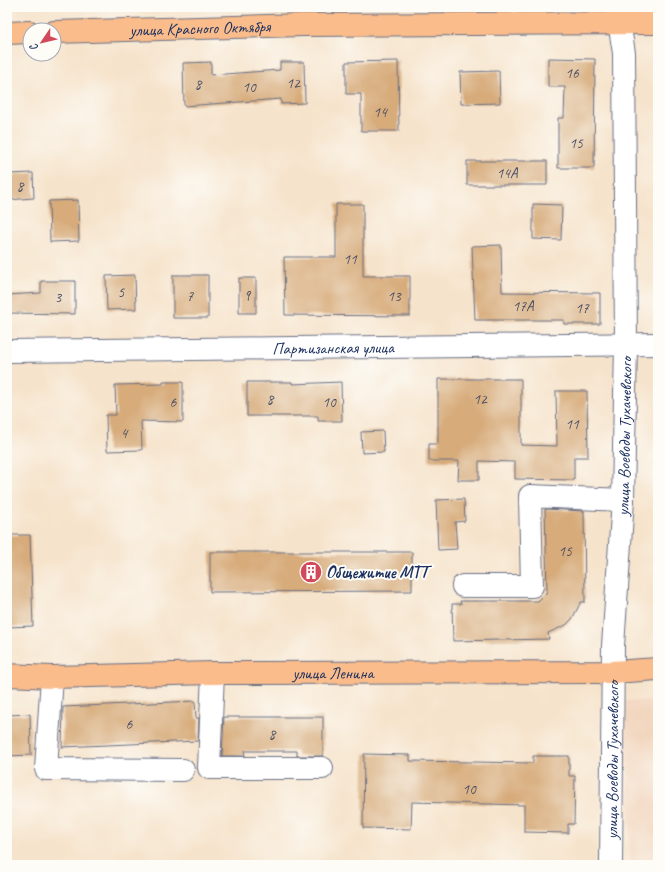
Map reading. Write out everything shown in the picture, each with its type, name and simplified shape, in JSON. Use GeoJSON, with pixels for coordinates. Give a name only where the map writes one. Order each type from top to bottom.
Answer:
{"type":"FeatureCollection","features":[{"type":"Feature","properties":{"kind":"main road","name":"улица Красного Октября"},"geometry":{"type":"LineString","coordinates":[[62,32],[618,15],[658,23]]}},
{"type":"Feature","properties":{"kind":"main road"},"geometry":{"type":"LineString","coordinates":[[7,33],[22,32]]}},
{"type":"Feature","properties":{"kind":"main road","name":"улица Ленина"},"geometry":{"type":"LineString","coordinates":[[7,675],[52,677],[213,673],[613,672],[658,669]]}},
{"type":"Feature","properties":{"kind":"street","name":"улица Воеводы Тухачевского"},"geometry":{"type":"LineString","coordinates":[[611,865],[613,646],[623,500],[626,344],[624,53],[618,15]]}},
{"type":"Feature","properties":{"kind":"street","name":"Партизанская улица"},"geometry":{"type":"LineString","coordinates":[[7,351],[658,344]]}},
{"type":"Feature","properties":{"kind":"street"},"geometry":{"type":"LineString","coordinates":[[463,586],[532,586],[530,496],[623,500]]}},
{"type":"Feature","properties":{"kind":"street"},"geometry":{"type":"LineString","coordinates":[[213,673],[209,768],[322,768]]}},
{"type":"Feature","properties":{"kind":"street"},"geometry":{"type":"LineString","coordinates":[[52,677],[46,769],[183,770]]}},
{"type":"Feature","properties":{"kind":"shaded area"},"geometry":{"type":"Polygon","coordinates":[[[625,701],[658,701],[658,865],[631,865],[625,701]]]}},
{"type":"Feature","properties":{"kind":"building"},"geometry":{"type":"Polygon","coordinates":[[[548,58],[595,59],[594,168],[558,168],[558,118],[564,118],[565,87],[548,87],[548,58]]]}},
{"type":"Feature","properties":{"kind":"building"},"geometry":{"type":"Polygon","coordinates":[[[398,61],[399,131],[361,131],[361,94],[346,94],[346,62],[398,61]]]}},
{"type":"Feature","properties":{"kind":"building"},"geometry":{"type":"Polygon","coordinates":[[[211,62],[211,75],[280,70],[280,62],[304,62],[305,103],[281,104],[281,99],[184,106],[183,63],[211,62]]]}},
{"type":"Feature","properties":{"kind":"building"},"geometry":{"type":"Polygon","coordinates":[[[499,71],[500,103],[461,104],[460,72],[499,71]]]}},
{"type":"Feature","properties":{"kind":"building"},"geometry":{"type":"Polygon","coordinates":[[[467,161],[547,161],[547,185],[467,185],[467,161]]]}},
{"type":"Feature","properties":{"kind":"building"},"geometry":{"type":"Polygon","coordinates":[[[33,173],[34,198],[7,200],[7,174],[33,173]]]}},
{"type":"Feature","properties":{"kind":"building"},"geometry":{"type":"Polygon","coordinates":[[[78,200],[79,241],[50,242],[49,201],[78,200]]]}},
{"type":"Feature","properties":{"kind":"building"},"geometry":{"type":"Polygon","coordinates":[[[336,204],[363,204],[363,276],[410,276],[410,316],[285,315],[284,257],[336,257],[336,204]]]}},
{"type":"Feature","properties":{"kind":"building"},"geometry":{"type":"Polygon","coordinates":[[[533,204],[562,205],[561,240],[533,239],[533,204]]]}},
{"type":"Feature","properties":{"kind":"building"},"geometry":{"type":"Polygon","coordinates":[[[501,245],[502,292],[600,293],[600,324],[564,324],[564,320],[475,320],[472,246],[501,245]]]}},
{"type":"Feature","properties":{"kind":"building"},"geometry":{"type":"Polygon","coordinates":[[[135,275],[136,309],[107,310],[106,276],[135,275]]]}},
{"type":"Feature","properties":{"kind":"building"},"geometry":{"type":"Polygon","coordinates":[[[173,275],[208,275],[208,318],[173,318],[173,275]]]}},
{"type":"Feature","properties":{"kind":"building"},"geometry":{"type":"Polygon","coordinates":[[[239,278],[256,278],[256,313],[239,313],[239,278]]]}},
{"type":"Feature","properties":{"kind":"building"},"geometry":{"type":"Polygon","coordinates":[[[41,281],[75,281],[75,314],[7,313],[7,295],[41,293],[41,281]]]}},
{"type":"Feature","properties":{"kind":"building"},"geometry":{"type":"Polygon","coordinates":[[[438,379],[521,379],[521,445],[557,446],[556,391],[587,391],[588,457],[574,457],[574,480],[515,479],[515,462],[479,461],[479,480],[458,480],[459,461],[429,461],[429,444],[438,444],[438,379]]]}},
{"type":"Feature","properties":{"kind":"building"},"geometry":{"type":"Polygon","coordinates":[[[163,382],[183,382],[183,422],[141,421],[142,450],[107,451],[106,415],[116,415],[115,385],[163,384],[163,382]]]}},
{"type":"Feature","properties":{"kind":"building"},"geometry":{"type":"Polygon","coordinates":[[[247,382],[292,382],[292,384],[341,382],[342,421],[318,421],[318,416],[247,416],[247,382]]]}},
{"type":"Feature","properties":{"kind":"building"},"geometry":{"type":"Polygon","coordinates":[[[383,431],[384,452],[362,453],[361,432],[383,431]]]}},
{"type":"Feature","properties":{"kind":"building"},"geometry":{"type":"Polygon","coordinates":[[[464,499],[465,521],[455,522],[457,549],[438,550],[436,500],[464,499]]]}},
{"type":"Feature","properties":{"kind":"building"},"geometry":{"type":"Polygon","coordinates":[[[545,509],[584,511],[585,602],[581,602],[572,619],[566,625],[548,633],[549,639],[453,641],[452,604],[461,604],[460,601],[538,601],[547,592],[545,509]]]}},
{"type":"Feature","properties":{"kind":"building"},"geometry":{"type":"Polygon","coordinates":[[[7,535],[30,535],[33,626],[7,627],[7,535]]]}},
{"type":"Feature","properties":{"kind":"building","name":"Общежитие МТТ"},"geometry":{"type":"Polygon","coordinates":[[[210,552],[412,552],[412,591],[210,592],[210,552]]]}},
{"type":"Feature","properties":{"kind":"building"},"geometry":{"type":"Polygon","coordinates":[[[195,701],[196,718],[199,718],[198,741],[62,747],[63,707],[195,701]]]}},
{"type":"Feature","properties":{"kind":"building"},"geometry":{"type":"Polygon","coordinates":[[[30,714],[31,755],[7,756],[7,715],[30,714]]]}},
{"type":"Feature","properties":{"kind":"building"},"geometry":{"type":"Polygon","coordinates":[[[224,717],[323,717],[323,756],[297,756],[297,751],[244,751],[245,756],[222,756],[224,717]]]}},
{"type":"Feature","properties":{"kind":"building"},"geometry":{"type":"Polygon","coordinates":[[[364,754],[410,755],[410,761],[533,763],[533,756],[569,756],[569,776],[575,776],[574,824],[568,824],[568,833],[524,832],[524,805],[412,802],[411,829],[363,828],[364,754]]]}},
{"type":"Feature","properties":{"kind":"place","name":"Общежитие МТТ"},"geometry":{"type":"Point","coordinates":[311,572]}}]}
